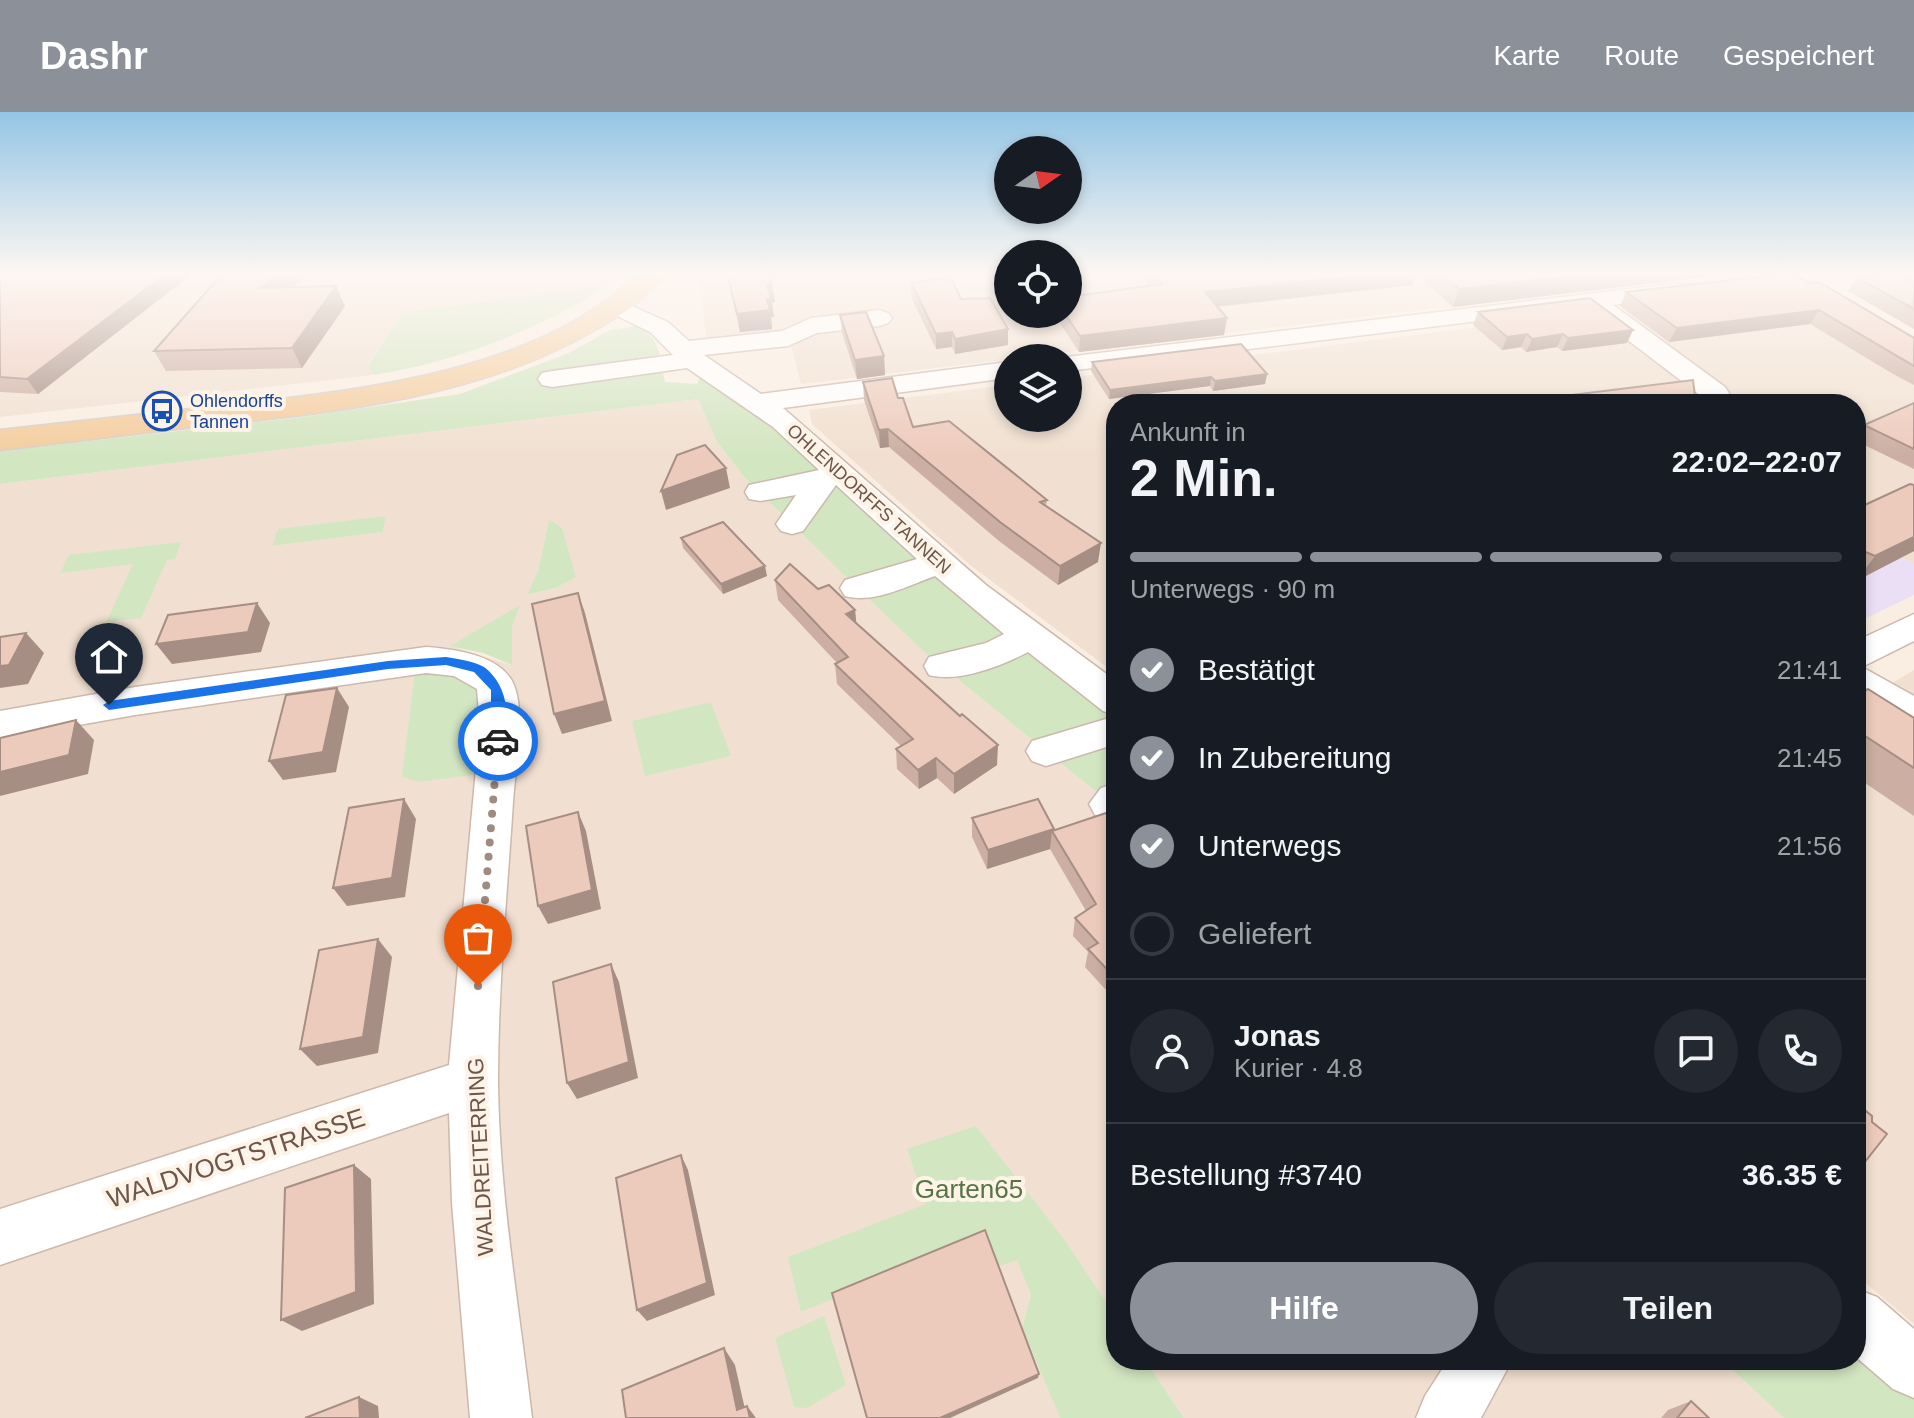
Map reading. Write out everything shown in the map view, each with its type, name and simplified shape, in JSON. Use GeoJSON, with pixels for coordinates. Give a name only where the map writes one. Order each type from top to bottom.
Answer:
{"type":"FeatureCollection","features":[{"type":"Feature","properties":{"kind":"main road"},"geometry":{"type":"LineString","coordinates":[[0,440],[388,394],[518,358],[563,334]]}},
{"type":"Feature","properties":{"kind":"street","name":"OHLENDORFFS TANNEN"},"geometry":{"type":"LineString","coordinates":[[666,334],[687,354],[759,403],[830,477],[1106,693]]}},
{"type":"Feature","properties":{"kind":"street"},"geometry":{"type":"LineString","coordinates":[[552,379],[659,366],[687,354],[788,338],[796,334]]}},
{"type":"Feature","properties":{"kind":"street"},"geometry":{"type":"LineString","coordinates":[[1082,361],[1309,334]]}},
{"type":"Feature","properties":{"kind":"street"},"geometry":{"type":"LineString","coordinates":[[1636,334],[1715,393]]}},
{"type":"Feature","properties":{"kind":"street"},"geometry":{"type":"LineString","coordinates":[[759,403],[994,372]]}},
{"type":"Feature","properties":{"kind":"street"},"geometry":{"type":"LineString","coordinates":[[760,492],[792,489],[830,477]]}},
{"type":"Feature","properties":{"kind":"street"},"geometry":{"type":"LineString","coordinates":[[792,524],[830,477]]}},
{"type":"Feature","properties":{"kind":"street"},"geometry":{"type":"LineString","coordinates":[[857,588],[939,563]]}},
{"type":"Feature","properties":{"kind":"street"},"geometry":{"type":"LineString","coordinates":[[1866,622],[1902,632]]}},
{"type":"Feature","properties":{"kind":"street"},"geometry":{"type":"LineString","coordinates":[[1866,651],[1902,632]]}},
{"type":"Feature","properties":{"kind":"street"},"geometry":{"type":"LineString","coordinates":[[942,666],[996,653],[1030,636]]}},
{"type":"Feature","properties":{"kind":"street","name":"WALDREITERRING"},"geometry":{"type":"LineString","coordinates":[[0,725],[135,701],[388,665],[446,661],[478,669],[497,688],[500,705],[473,1081],[479,1203],[501,1418]]}},
{"type":"Feature","properties":{"kind":"street"},"geometry":{"type":"LineString","coordinates":[[1866,684],[1914,714]]}},
{"type":"Feature","properties":{"kind":"street"},"geometry":{"type":"LineString","coordinates":[[1046,751],[1106,733]]}},
{"type":"Feature","properties":{"kind":"street","name":"WALDVOGTSTRASSE"},"geometry":{"type":"LineString","coordinates":[[0,1237],[473,1081]]}},
{"type":"Feature","properties":{"kind":"street"},"geometry":{"type":"LineString","coordinates":[[1866,1327],[1914,1368]]}},
{"type":"Feature","properties":{"kind":"street"},"geometry":{"type":"LineString","coordinates":[[1447,1418],[1476,1370]]}},
{"type":"Feature","properties":{"kind":"shaded area"},"geometry":{"type":"Polygon","coordinates":[[[0,334],[389,334],[368,365],[373,375],[0,417],[0,334]]]}},
{"type":"Feature","properties":{"kind":"shaded area"},"geometry":{"type":"Polygon","coordinates":[[[706,334],[1221,334],[1082,350],[1082,344],[994,344],[994,361],[801,384],[788,334],[707,343],[706,334]]]}},
{"type":"Feature","properties":{"kind":"shaded area"},"geometry":{"type":"Polygon","coordinates":[[[1423,334],[1884,334],[1914,351],[1914,564],[1866,538],[1866,394],[1106,394],[1106,667],[970,565],[812,424],[809,410],[994,387],[994,432],[1082,432],[1082,376],[1423,334]]]}},
{"type":"Feature","properties":{"kind":"shaded area"},"geometry":{"type":"Polygon","coordinates":[[[698,399],[716,440],[744,477],[922,650],[1106,800],[1106,1302],[1064,1240],[1017,1259],[1031,1295],[1022,1328],[1060,1418],[0,1418],[0,484],[698,399]],[[386,516],[272,546],[383,532],[386,516]],[[549,521],[538,571],[528,595],[555,588],[549,521]],[[167,559],[134,564],[107,622],[141,617],[167,559]],[[519,606],[452,646],[511,665],[512,627],[519,606]]]}},
{"type":"Feature","properties":{"kind":"shaded area"},"geometry":{"type":"Polygon","coordinates":[[[1866,538],[1914,564],[1914,595],[1866,618],[1866,538]]]}},
{"type":"Feature","properties":{"kind":"shaded area"},"geometry":{"type":"Polygon","coordinates":[[[1914,670],[1914,1324],[1866,1283],[1866,699],[1914,670]]]}},
{"type":"Feature","properties":{"kind":"shaded area"},"geometry":{"type":"Polygon","coordinates":[[[1152,1370],[1733,1370],[1784,1418],[1184,1418],[1152,1370]]]}},
{"type":"Feature","properties":{"kind":"green space"},"geometry":{"type":"Polygon","coordinates":[[[389,334],[515,334],[465,353],[404,369],[373,375],[368,366],[389,334]]]}},
{"type":"Feature","properties":{"kind":"green space"},"geometry":{"type":"Polygon","coordinates":[[[603,334],[649,334],[655,342],[665,382],[697,384],[703,369],[1106,693],[1106,800],[922,650],[744,477],[716,440],[698,399],[0,484],[0,451],[295,418],[460,394],[569,353],[603,334]]]}},
{"type":"Feature","properties":{"kind":"green space"},"geometry":{"type":"Polygon","coordinates":[[[386,516],[383,532],[272,546],[278,529],[386,516]]]}},
{"type":"Feature","properties":{"kind":"green space"},"geometry":{"type":"Polygon","coordinates":[[[549,520],[562,528],[576,577],[555,588],[527,595],[538,571],[549,520]]]}},
{"type":"Feature","properties":{"kind":"green space"},"geometry":{"type":"Polygon","coordinates":[[[181,542],[175,559],[167,560],[141,618],[106,622],[133,564],[60,573],[69,555],[181,542]]]}},
{"type":"Feature","properties":{"kind":"green space"},"geometry":{"type":"Polygon","coordinates":[[[520,605],[512,627],[512,665],[483,653],[450,646],[520,605]]]}},
{"type":"Feature","properties":{"kind":"green space"},"geometry":{"type":"Polygon","coordinates":[[[416,662],[478,669],[495,772],[418,782],[402,776],[416,662]]]}},
{"type":"Feature","properties":{"kind":"green space"},"geometry":{"type":"Polygon","coordinates":[[[711,702],[731,756],[645,776],[632,721],[711,702]]]}},
{"type":"Feature","properties":{"kind":"green space","name":"Garten65"},"geometry":{"type":"Polygon","coordinates":[[[976,1126],[1064,1239],[1106,1302],[1106,1370],[1152,1370],[1184,1418],[1060,1418],[1022,1328],[1031,1295],[1017,1260],[997,1267],[985,1237],[801,1312],[788,1257],[926,1204],[907,1149],[976,1126]]]}},
{"type":"Feature","properties":{"kind":"green space"},"geometry":{"type":"Polygon","coordinates":[[[824,1316],[846,1385],[807,1408],[794,1407],[775,1338],[824,1316]]]}},
{"type":"Feature","properties":{"kind":"green space"},"geometry":{"type":"Polygon","coordinates":[[[1866,1327],[1914,1368],[1914,1418],[1784,1418],[1733,1370],[1866,1370],[1866,1327]]]}},
{"type":"Feature","properties":{"kind":"building"},"geometry":{"type":"Polygon","coordinates":[[[0,334],[87,334],[27,379],[0,377],[0,334]]]}},
{"type":"Feature","properties":{"kind":"building"},"geometry":{"type":"Polygon","coordinates":[[[169,334],[302,334],[292,348],[154,351],[169,334]]]}},
{"type":"Feature","properties":{"kind":"building"},"geometry":{"type":"Polygon","coordinates":[[[846,334],[875,334],[884,356],[855,360],[846,334]]]}},
{"type":"Feature","properties":{"kind":"building"},"geometry":{"type":"Polygon","coordinates":[[[953,334],[982,334],[955,339],[953,334]]]}},
{"type":"Feature","properties":{"kind":"building"},"geometry":{"type":"Polygon","coordinates":[[[1503,334],[1601,334],[1568,338],[1563,334],[1532,339],[1527,334],[1507,337],[1503,334]]]}},
{"type":"Feature","properties":{"kind":"building"},"geometry":{"type":"Polygon","coordinates":[[[1860,334],[1907,334],[1914,338],[1914,366],[1860,334]]]}},
{"type":"Feature","properties":{"kind":"building"},"geometry":{"type":"Polygon","coordinates":[[[1241,344],[1267,374],[1215,381],[1211,377],[1110,390],[1092,362],[1241,344]]]}},
{"type":"Feature","properties":{"kind":"building"},"geometry":{"type":"Polygon","coordinates":[[[892,378],[913,427],[949,421],[1047,500],[1040,502],[1101,543],[1060,566],[1000,522],[888,429],[879,430],[863,382],[892,378]]]}},
{"type":"Feature","properties":{"kind":"building"},"geometry":{"type":"Polygon","coordinates":[[[1693,380],[1695,394],[1580,394],[1693,380]]]}},
{"type":"Feature","properties":{"kind":"building"},"geometry":{"type":"Polygon","coordinates":[[[1914,403],[1914,449],[1866,426],[1914,403]]]}},
{"type":"Feature","properties":{"kind":"building"},"geometry":{"type":"Polygon","coordinates":[[[705,445],[726,468],[661,491],[677,455],[705,445]]]}},
{"type":"Feature","properties":{"kind":"building"},"geometry":{"type":"Polygon","coordinates":[[[1910,484],[1914,485],[1914,537],[1875,556],[1866,552],[1866,504],[1910,484]]]}},
{"type":"Feature","properties":{"kind":"building"},"geometry":{"type":"Polygon","coordinates":[[[723,522],[765,566],[721,584],[681,538],[723,522]]]}},
{"type":"Feature","properties":{"kind":"building"},"geometry":{"type":"Polygon","coordinates":[[[790,564],[818,589],[829,585],[855,610],[846,614],[960,716],[962,714],[998,745],[954,774],[936,758],[918,770],[896,749],[913,739],[835,664],[848,657],[775,580],[790,564]]]}},
{"type":"Feature","properties":{"kind":"building"},"geometry":{"type":"Polygon","coordinates":[[[578,593],[605,701],[554,714],[532,604],[578,593]]]}},
{"type":"Feature","properties":{"kind":"building"},"geometry":{"type":"Polygon","coordinates":[[[257,603],[248,632],[156,644],[168,615],[257,603]]]}},
{"type":"Feature","properties":{"kind":"building"},"geometry":{"type":"Polygon","coordinates":[[[26,633],[9,665],[0,666],[0,637],[26,633]]]}},
{"type":"Feature","properties":{"kind":"building"},"geometry":{"type":"Polygon","coordinates":[[[337,688],[323,752],[269,761],[286,695],[337,688]]]}},
{"type":"Feature","properties":{"kind":"building"},"geometry":{"type":"Polygon","coordinates":[[[1866,690],[1914,718],[1914,768],[1866,737],[1866,690]]]}},
{"type":"Feature","properties":{"kind":"building"},"geometry":{"type":"Polygon","coordinates":[[[76,720],[69,755],[0,772],[0,738],[76,720]]]}},
{"type":"Feature","properties":{"kind":"building"},"geometry":{"type":"Polygon","coordinates":[[[404,799],[392,878],[333,888],[349,808],[404,799]]]}},
{"type":"Feature","properties":{"kind":"building"},"geometry":{"type":"Polygon","coordinates":[[[1038,799],[1054,829],[988,850],[972,818],[1038,799]]]}},
{"type":"Feature","properties":{"kind":"building"},"geometry":{"type":"Polygon","coordinates":[[[578,812],[592,890],[538,906],[526,826],[578,812]]]}},
{"type":"Feature","properties":{"kind":"building"},"geometry":{"type":"Polygon","coordinates":[[[1106,813],[1106,968],[1088,949],[1098,943],[1075,918],[1096,904],[1052,831],[1106,813]]]}},
{"type":"Feature","properties":{"kind":"building"},"geometry":{"type":"Polygon","coordinates":[[[378,939],[363,1037],[300,1049],[319,950],[378,939]]]}},
{"type":"Feature","properties":{"kind":"building"},"geometry":{"type":"Polygon","coordinates":[[[611,964],[629,1062],[567,1083],[553,982],[611,964]]]}},
{"type":"Feature","properties":{"kind":"building"},"geometry":{"type":"Polygon","coordinates":[[[1866,1111],[1872,1116],[1872,1122],[1887,1134],[1866,1160],[1866,1111]]]}},
{"type":"Feature","properties":{"kind":"building"},"geometry":{"type":"Polygon","coordinates":[[[681,1155],[707,1283],[637,1310],[616,1178],[681,1155]]]}},
{"type":"Feature","properties":{"kind":"building"},"geometry":{"type":"Polygon","coordinates":[[[354,1165],[356,1292],[281,1320],[285,1188],[354,1165]]]}},
{"type":"Feature","properties":{"kind":"building"},"geometry":{"type":"Polygon","coordinates":[[[985,1230],[1039,1374],[940,1418],[867,1418],[832,1293],[985,1230]]]}},
{"type":"Feature","properties":{"kind":"building"},"geometry":{"type":"Polygon","coordinates":[[[724,1348],[737,1410],[747,1406],[750,1418],[626,1418],[622,1390],[724,1348]]]}},
{"type":"Feature","properties":{"kind":"building"},"geometry":{"type":"Polygon","coordinates":[[[359,1397],[360,1418],[305,1418],[359,1397]]]}},
{"type":"Feature","properties":{"kind":"building"},"geometry":{"type":"Polygon","coordinates":[[[1691,1401],[1709,1418],[1677,1418],[1691,1401]]]}},
{"type":"Feature","properties":{"kind":"way so far"},"geometry":{"type":"LineString","coordinates":[[478,986],[498,741]]}},
{"type":"Feature","properties":{"kind":"place","name":"Ohlendorffs Tannen"},"geometry":{"type":"Point","coordinates":[162,411]}},
{"type":"Feature","properties":{"kind":"route"},"geometry":{"type":"LineString","coordinates":[[109,705],[426,660],[446,661],[478,669],[497,688],[500,705],[498,741]]}}]}
